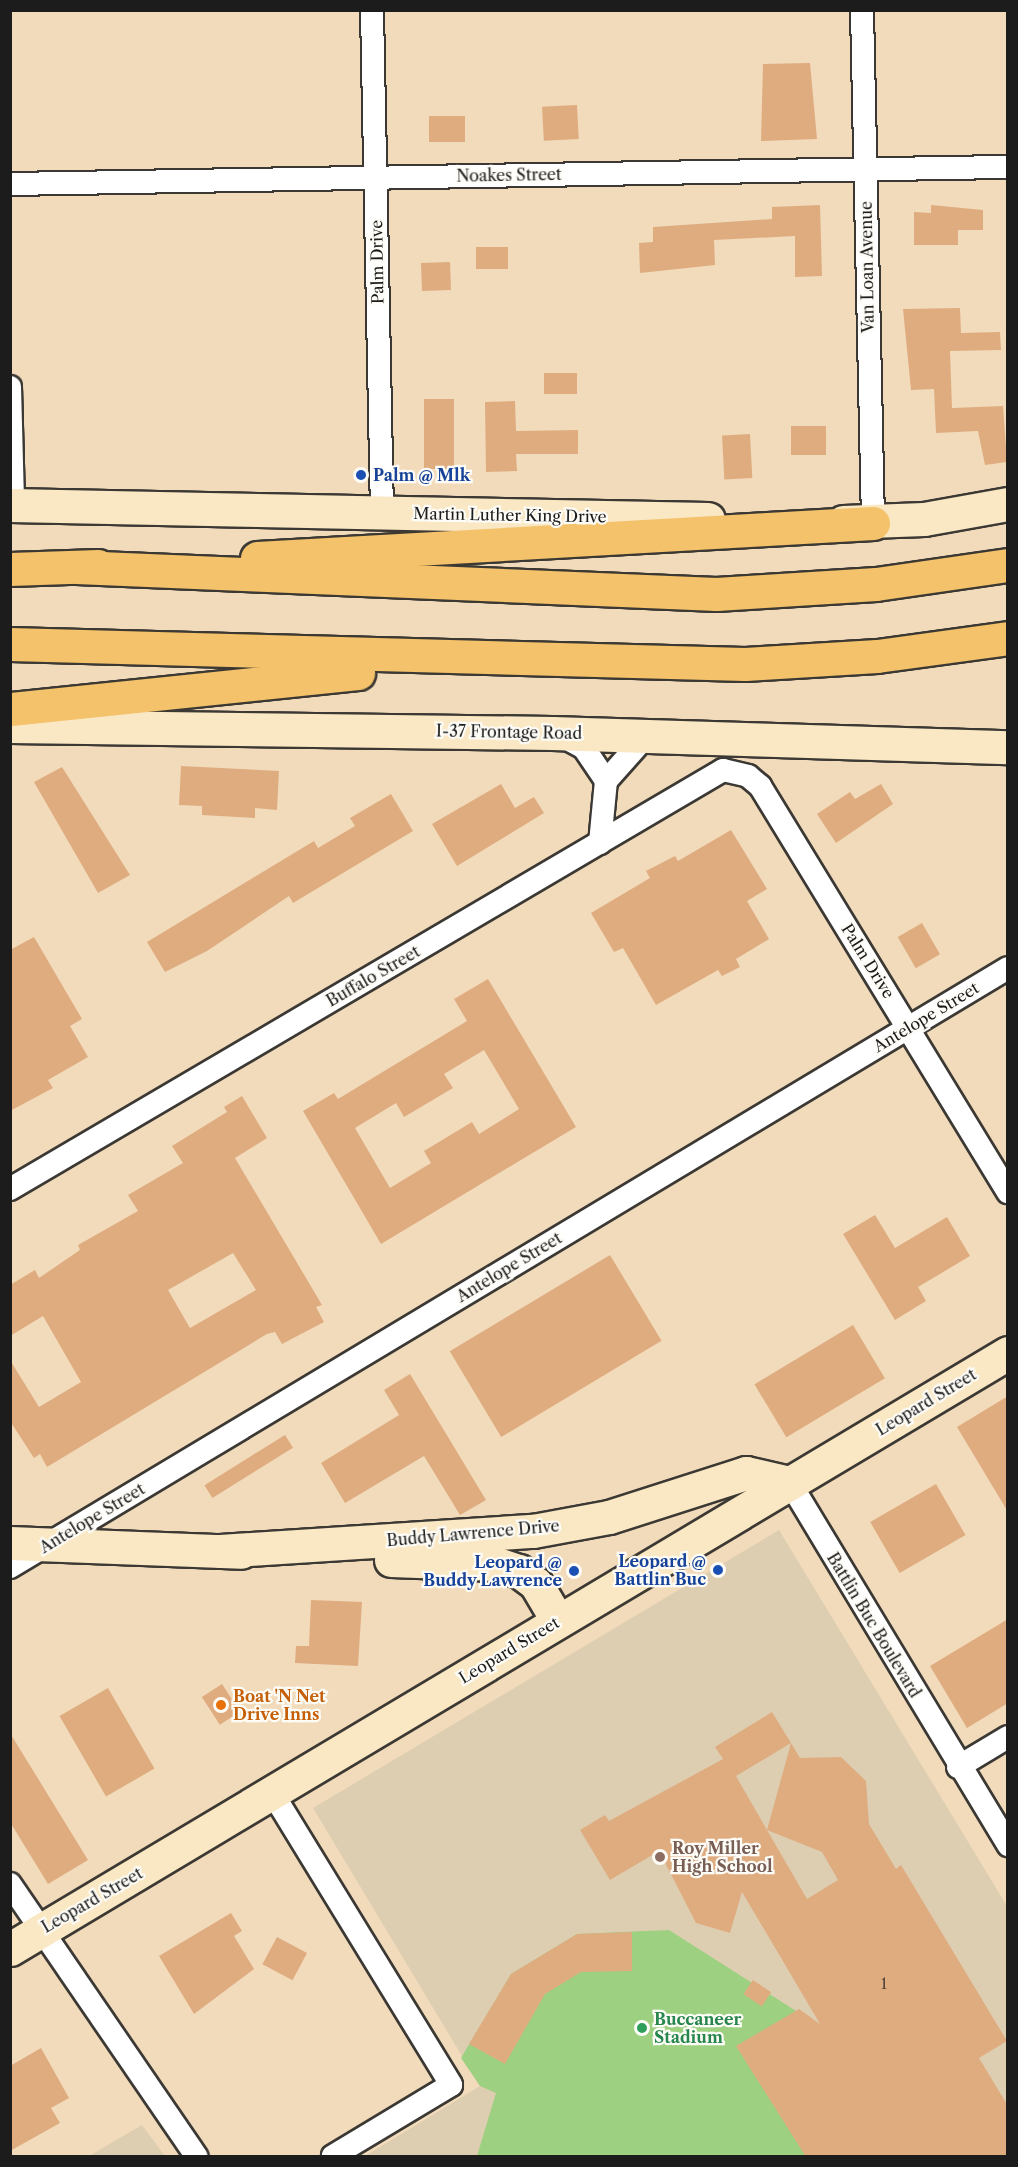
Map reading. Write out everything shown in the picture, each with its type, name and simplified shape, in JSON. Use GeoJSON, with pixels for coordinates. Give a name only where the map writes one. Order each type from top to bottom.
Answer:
{"type":"FeatureCollection","features":[{"type":"Feature","properties":{"kind":"highway"},"geometry":{"type":"LineString","coordinates":[[10,569],[873,522]]}},
{"type":"Feature","properties":{"kind":"highway"},"geometry":{"type":"LineString","coordinates":[[76,567],[716,594],[876,584],[1008,565]]}},
{"type":"Feature","properties":{"kind":"highway"},"geometry":{"type":"LineString","coordinates":[[10,709],[337,674],[877,656],[1008,638]]}},
{"type":"Feature","properties":{"kind":"highway"},"geometry":{"type":"LineString","coordinates":[[10,644],[641,663]]}},
{"type":"Feature","properties":{"kind":"main road","name":"Martin Luther King Drive"},"geometry":{"type":"LineString","coordinates":[[12,505],[873,522],[1008,504]]}},
{"type":"Feature","properties":{"kind":"main road","name":"I-37 Frontage Road"},"geometry":{"type":"LineString","coordinates":[[10,726],[556,733],[1008,747]]}},
{"type":"Feature","properties":{"kind":"main road","name":"Leopard Street"},"geometry":{"type":"LineString","coordinates":[[10,1949],[1008,1353]]}},
{"type":"Feature","properties":{"kind":"main road","name":"Buddy Lawrence Drive"},"geometry":{"type":"LineString","coordinates":[[220,1551],[526,1531],[609,1517],[746,1473],[790,1483]]}},
{"type":"Feature","properties":{"kind":"main road"},"geometry":{"type":"LineString","coordinates":[[497,1564],[526,1531]]}},
{"type":"Feature","properties":{"kind":"main road"},"geometry":{"type":"LineString","coordinates":[[526,1531],[536,1584],[558,1621]]}},
{"type":"Feature","properties":{"kind":"main road","name":"Buddy Lawrence Drive"},"geometry":{"type":"LineString","coordinates":[[10,1543],[497,1564],[536,1584]]}},
{"type":"Feature","properties":{"kind":"street","name":"Palm Drive"},"geometry":{"type":"LineString","coordinates":[[372,10],[382,513]]}},
{"type":"Feature","properties":{"kind":"street","name":"Van Loan Avenue"},"geometry":{"type":"LineString","coordinates":[[862,10],[873,522]]}},
{"type":"Feature","properties":{"kind":"street","name":"Noakes Street"},"geometry":{"type":"LineString","coordinates":[[10,184],[1008,167]]}},
{"type":"Feature","properties":{"kind":"street"},"geometry":{"type":"LineString","coordinates":[[10,387],[12,505]]}},
{"type":"Feature","properties":{"kind":"street"},"geometry":{"type":"LineString","coordinates":[[556,733],[584,748],[606,781]]}},
{"type":"Feature","properties":{"kind":"street"},"geometry":{"type":"LineString","coordinates":[[600,843],[606,781],[645,736]]}},
{"type":"Feature","properties":{"kind":"street","name":"Palm Drive"},"geometry":{"type":"LineString","coordinates":[[736,771],[760,786],[1008,1192]]}},
{"type":"Feature","properties":{"kind":"street","name":"Buffalo Street"},"geometry":{"type":"LineString","coordinates":[[10,1189],[600,843],[707,777],[736,771]]}},
{"type":"Feature","properties":{"kind":"street","name":"Antelope Street"},"geometry":{"type":"LineString","coordinates":[[10,1567],[1008,968]]}},
{"type":"Feature","properties":{"kind":"street","name":"Battlin Buc Boulevard"},"geometry":{"type":"LineString","coordinates":[[790,1483],[958,1767],[1008,1845]]}},
{"type":"Feature","properties":{"kind":"street"},"geometry":{"type":"LineString","coordinates":[[958,1767],[1008,1737]]}},
{"type":"Feature","properties":{"kind":"street"},"geometry":{"type":"LineString","coordinates":[[273,1794],[451,2085],[333,2157]]}},
{"type":"Feature","properties":{"kind":"street"},"geometry":{"type":"LineString","coordinates":[[10,1884],[196,2157]]}},
{"type":"Feature","properties":{"kind":"shaded area","name":"Roy Miller High School"},"geometry":{"type":"Polygon","coordinates":[[[779,1530],[1007,1906],[1007,2156],[365,2156],[480,2086],[313,1808],[779,1530]]]}},
{"type":"Feature","properties":{"kind":"shaded area"},"geometry":{"type":"Polygon","coordinates":[[[142,2125],[165,2156],[89,2156],[142,2125]]]}},
{"type":"Feature","properties":{"kind":"green space","name":"Buccaneer Stadium"},"geometry":{"type":"Polygon","coordinates":[[[669,1930],[796,2011],[881,2156],[477,2156],[496,2093],[480,2086],[461,2058],[511,1974],[577,1934],[669,1930]]]}},
{"type":"Feature","properties":{"kind":"building"},"geometry":{"type":"Polygon","coordinates":[[[810,63],[817,139],[761,141],[763,64],[810,63]]]}},
{"type":"Feature","properties":{"kind":"building"},"geometry":{"type":"Polygon","coordinates":[[[577,105],[579,139],[544,141],[542,107],[577,105]]]}},
{"type":"Feature","properties":{"kind":"building"},"geometry":{"type":"Polygon","coordinates":[[[429,116],[465,116],[465,142],[429,142],[429,116]]]}},
{"type":"Feature","properties":{"kind":"building"},"geometry":{"type":"Polygon","coordinates":[[[820,205],[822,276],[795,277],[795,236],[714,240],[715,265],[640,273],[639,243],[653,242],[653,227],[772,219],[772,207],[820,205]]]}},
{"type":"Feature","properties":{"kind":"building"},"geometry":{"type":"Polygon","coordinates":[[[931,205],[983,210],[983,230],[958,230],[958,245],[914,245],[914,212],[931,213],[931,205]]]}},
{"type":"Feature","properties":{"kind":"building"},"geometry":{"type":"Polygon","coordinates":[[[476,247],[508,247],[508,269],[476,269],[476,247]]]}},
{"type":"Feature","properties":{"kind":"building"},"geometry":{"type":"Polygon","coordinates":[[[450,262],[451,290],[422,291],[421,263],[450,262]]]}},
{"type":"Feature","properties":{"kind":"building"},"geometry":{"type":"Polygon","coordinates":[[[960,308],[961,333],[1000,332],[1001,350],[950,351],[952,408],[1003,406],[1007,462],[985,465],[978,431],[936,433],[934,389],[911,390],[903,309],[960,308]]]}},
{"type":"Feature","properties":{"kind":"building"},"geometry":{"type":"Polygon","coordinates":[[[544,373],[577,373],[577,394],[544,394],[544,373]]]}},
{"type":"Feature","properties":{"kind":"building"},"geometry":{"type":"Polygon","coordinates":[[[424,399],[454,399],[454,469],[424,469],[424,399]]]}},
{"type":"Feature","properties":{"kind":"building"},"geometry":{"type":"Polygon","coordinates":[[[515,401],[516,431],[578,430],[578,454],[516,454],[517,471],[486,472],[485,402],[515,401]]]}},
{"type":"Feature","properties":{"kind":"building"},"geometry":{"type":"Polygon","coordinates":[[[791,426],[826,426],[826,455],[791,455],[791,426]]]}},
{"type":"Feature","properties":{"kind":"building"},"geometry":{"type":"Polygon","coordinates":[[[750,434],[752,478],[724,479],[722,435],[750,434]]]}},
{"type":"Feature","properties":{"kind":"building"},"geometry":{"type":"Polygon","coordinates":[[[181,766],[279,771],[277,810],[255,808],[255,818],[202,815],[202,806],[179,805],[181,766]]]}},
{"type":"Feature","properties":{"kind":"building"},"geometry":{"type":"Polygon","coordinates":[[[62,767],[130,875],[98,893],[34,782],[62,767]]]}},
{"type":"Feature","properties":{"kind":"building"},"geometry":{"type":"Polygon","coordinates":[[[501,784],[515,808],[534,797],[544,813],[457,866],[432,824],[501,784]]]}},
{"type":"Feature","properties":{"kind":"building"},"geometry":{"type":"Polygon","coordinates":[[[881,784],[893,804],[836,843],[817,814],[850,792],[855,799],[881,784]]]}},
{"type":"Feature","properties":{"kind":"building"},"geometry":{"type":"Polygon","coordinates":[[[391,794],[413,831],[293,903],[289,896],[207,951],[165,972],[147,942],[314,841],[318,848],[355,826],[350,818],[391,794]]]}},
{"type":"Feature","properties":{"kind":"building"},"geometry":{"type":"Polygon","coordinates":[[[731,830],[767,889],[747,901],[769,939],[736,959],[740,967],[722,976],[718,970],[656,1005],[623,948],[614,952],[591,913],[650,878],[646,871],[675,856],[678,861],[731,830]]]}},
{"type":"Feature","properties":{"kind":"building"},"geometry":{"type":"Polygon","coordinates":[[[922,923],[940,954],[916,968],[898,937],[922,923]]]}},
{"type":"Feature","properties":{"kind":"building"},"geometry":{"type":"Polygon","coordinates":[[[34,937],[82,1019],[70,1026],[88,1057],[48,1080],[53,1088],[10,1111],[10,950],[34,937]]]}},
{"type":"Feature","properties":{"kind":"building"},"geometry":{"type":"Polygon","coordinates":[[[488,979],[576,1127],[381,1244],[303,1111],[334,1093],[338,1099],[467,1021],[454,999],[488,979]],[[484,1050],[444,1074],[453,1088],[404,1117],[396,1103],[355,1128],[390,1188],[431,1163],[424,1151],[472,1122],[479,1134],[519,1109],[484,1050]]]}},
{"type":"Feature","properties":{"kind":"building"},"geometry":{"type":"Polygon","coordinates":[[[242,1096],[267,1138],[235,1158],[322,1305],[316,1307],[324,1322],[282,1344],[275,1332],[267,1334],[47,1467],[40,1454],[34,1458],[10,1421],[10,1360],[39,1407],[81,1382],[43,1316],[10,1336],[10,1285],[35,1270],[39,1278],[80,1250],[78,1245],[138,1211],[128,1195],[183,1163],[172,1146],[227,1112],[224,1107],[242,1096]],[[233,1253],[168,1290],[190,1328],[256,1290],[233,1253]]]}},
{"type":"Feature","properties":{"kind":"building"},"geometry":{"type":"Polygon","coordinates":[[[875,1215],[895,1248],[947,1217],[970,1256],[918,1287],[926,1301],[895,1320],[843,1234],[875,1215]]]}},
{"type":"Feature","properties":{"kind":"building"},"geometry":{"type":"Polygon","coordinates":[[[610,1255],[662,1341],[501,1437],[450,1351],[610,1255]]]}},
{"type":"Feature","properties":{"kind":"building"},"geometry":{"type":"Polygon","coordinates":[[[853,1325],[885,1378],[786,1437],[754,1384],[853,1325]]]}},
{"type":"Feature","properties":{"kind":"building"},"geometry":{"type":"Polygon","coordinates":[[[410,1374],[486,1500],[460,1515],[424,1456],[345,1503],[321,1463],[399,1415],[384,1390],[410,1374]]]}},
{"type":"Feature","properties":{"kind":"building"},"geometry":{"type":"Polygon","coordinates":[[[1008,1396],[1008,1512],[957,1427],[1008,1396]]]}},
{"type":"Feature","properties":{"kind":"building"},"geometry":{"type":"Polygon","coordinates":[[[285,1435],[293,1448],[212,1498],[204,1485],[285,1435]]]}},
{"type":"Feature","properties":{"kind":"building"},"geometry":{"type":"Polygon","coordinates":[[[936,1484],[965,1535],[900,1573],[870,1522],[936,1484]]]}},
{"type":"Feature","properties":{"kind":"building"},"geometry":{"type":"Polygon","coordinates":[[[311,1600],[362,1602],[358,1666],[295,1663],[296,1646],[309,1646],[311,1600]]]}},
{"type":"Feature","properties":{"kind":"building"},"geometry":{"type":"Polygon","coordinates":[[[1008,1619],[1008,1703],[967,1728],[930,1666],[1008,1619]]]}},
{"type":"Feature","properties":{"kind":"building","name":"Boat 'N Net Drive Inns"},"geometry":{"type":"Polygon","coordinates":[[[222,1684],[240,1712],[220,1725],[202,1697],[222,1684]]]}},
{"type":"Feature","properties":{"kind":"building"},"geometry":{"type":"Polygon","coordinates":[[[108,1688],[154,1769],[106,1797],[60,1716],[108,1688]]]}},
{"type":"Feature","properties":{"kind":"building"},"geometry":{"type":"Polygon","coordinates":[[[772,1712],[791,1743],[800,1758],[841,1757],[866,1781],[869,1824],[896,1869],[901,1865],[1007,2041],[979,2058],[1008,2106],[1008,2157],[806,2157],[736,2046],[799,2009],[820,2024],[742,1892],[730,1933],[696,1923],[659,1851],[610,1880],[580,1830],[605,1815],[609,1821],[723,1759],[715,1747],[772,1712]],[[791,1743],[736,1776],[767,1830],[791,1743]],[[767,1830],[807,1899],[838,1880],[822,1852],[767,1830]]]}},
{"type":"Feature","properties":{"kind":"building"},"geometry":{"type":"Polygon","coordinates":[[[10,1733],[88,1860],[48,1884],[10,1822],[10,1733]]]}},
{"type":"Feature","properties":{"kind":"building"},"geometry":{"type":"Polygon","coordinates":[[[231,1913],[242,1931],[234,1936],[254,1969],[194,2014],[159,1956],[231,1913]]]}},
{"type":"Feature","properties":{"kind":"building"},"geometry":{"type":"Polygon","coordinates":[[[632,1932],[632,1971],[581,1972],[545,1994],[505,2064],[469,2044],[511,1974],[577,1934],[632,1932]]]}},
{"type":"Feature","properties":{"kind":"building"},"geometry":{"type":"Polygon","coordinates":[[[277,1937],[307,1953],[292,1980],[262,1964],[277,1937]]]}},
{"type":"Feature","properties":{"kind":"building"},"geometry":{"type":"Polygon","coordinates":[[[753,1980],[771,1992],[762,2006],[743,1994],[753,1980]]]}},
{"type":"Feature","properties":{"kind":"building"},"geometry":{"type":"Polygon","coordinates":[[[41,2048],[69,2098],[51,2108],[60,2123],[10,2151],[10,2066],[41,2048]]]}},
{"type":"Feature","properties":{"kind":"place","name":"Palm @ Mlk"},"geometry":{"type":"Point","coordinates":[361,475]}},
{"type":"Feature","properties":{"kind":"place","name":"Leopard @ Battlin Buc"},"geometry":{"type":"Point","coordinates":[718,1570]}},
{"type":"Feature","properties":{"kind":"place","name":"Leopard @ Buddy Lawrence"},"geometry":{"type":"Point","coordinates":[574,1571]}},
{"type":"Feature","properties":{"kind":"place","name":"Boat 'N Net Drive Inns"},"geometry":{"type":"Point","coordinates":[221,1705]}},
{"type":"Feature","properties":{"kind":"place","name":"Roy Miller High School"},"geometry":{"type":"Point","coordinates":[660,1857]}},
{"type":"Feature","properties":{"kind":"place","name":"Buccaneer Stadium"},"geometry":{"type":"Point","coordinates":[642,2028]}}]}
